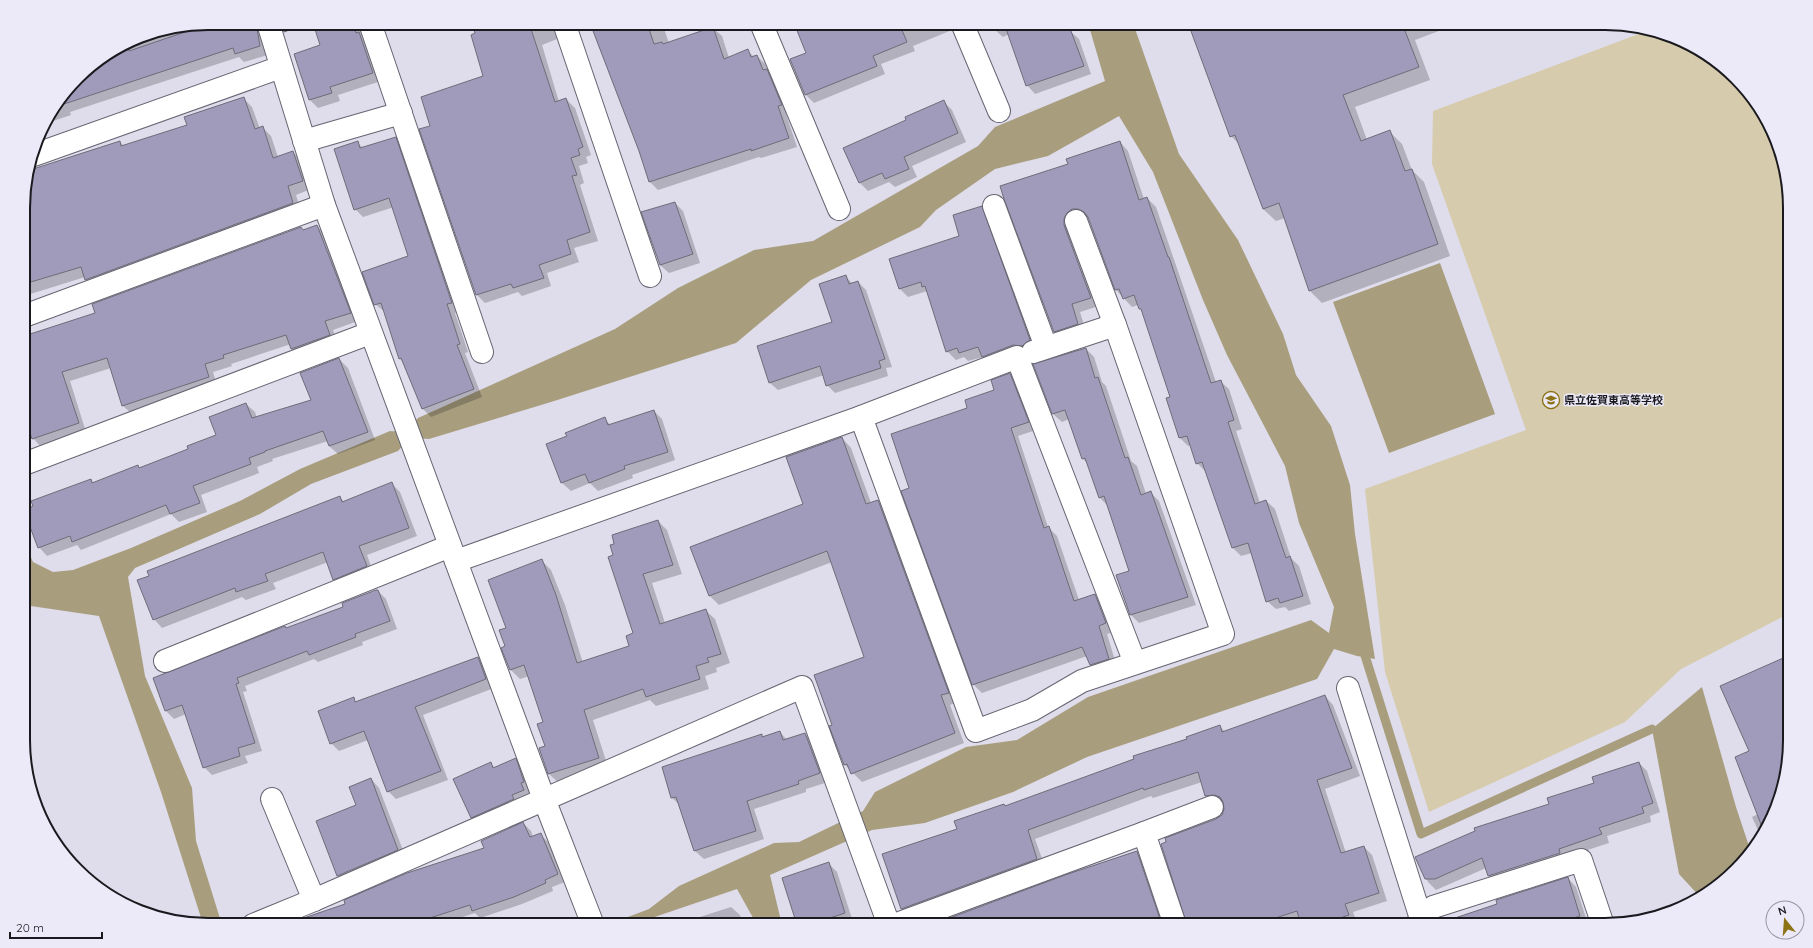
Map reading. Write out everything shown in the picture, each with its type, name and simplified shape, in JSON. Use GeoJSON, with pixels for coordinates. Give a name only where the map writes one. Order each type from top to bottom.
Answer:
{"type":"FeatureCollection","features":[{"type":"Feature","properties":{"kind":"street"},"geometry":{"type":"LineString","coordinates":[[270,30],[324,205],[370,333],[544,800],[591,918]]}},
{"type":"Feature","properties":{"kind":"street"},"geometry":{"type":"LineString","coordinates":[[372,30],[482,352]]}},
{"type":"Feature","properties":{"kind":"street"},"geometry":{"type":"LineString","coordinates":[[566,30],[650,276]]}},
{"type":"Feature","properties":{"kind":"street"},"geometry":{"type":"LineString","coordinates":[[764,30],[839,209]]}},
{"type":"Feature","properties":{"kind":"street"},"geometry":{"type":"LineString","coordinates":[[965,30],[999,110]]}},
{"type":"Feature","properties":{"kind":"street"},"geometry":{"type":"LineString","coordinates":[[38,153],[281,67]]}},
{"type":"Feature","properties":{"kind":"street"},"geometry":{"type":"LineString","coordinates":[[304,141],[401,113]]}},
{"type":"Feature","properties":{"kind":"street"},"geometry":{"type":"LineString","coordinates":[[30,314],[324,205]]}},
{"type":"Feature","properties":{"kind":"street"},"geometry":{"type":"LineString","coordinates":[[994,206],[1046,347]]}},
{"type":"Feature","properties":{"kind":"street"},"geometry":{"type":"LineString","coordinates":[[861,417],[976,731],[1032,710],[1082,681],[1223,634],[1115,325],[1076,221]]}},
{"type":"Feature","properties":{"kind":"street"},"geometry":{"type":"LineString","coordinates":[[165,661],[453,554],[861,417],[1016,357],[1115,325]]}},
{"type":"Feature","properties":{"kind":"street"},"geometry":{"type":"LineString","coordinates":[[30,462],[370,333]]}},
{"type":"Feature","properties":{"kind":"street"},"geometry":{"type":"LineString","coordinates":[[1016,357],[1135,663]]}},
{"type":"Feature","properties":{"kind":"street"},"geometry":{"type":"LineString","coordinates":[[270,918],[544,800],[802,686],[886,918]]}},
{"type":"Feature","properties":{"kind":"street"},"geometry":{"type":"LineString","coordinates":[[1348,688],[1418,918]]}},
{"type":"Feature","properties":{"kind":"street"},"geometry":{"type":"LineString","coordinates":[[272,799],[314,900]]}},
{"type":"Feature","properties":{"kind":"street"},"geometry":{"type":"LineString","coordinates":[[913,918],[1212,807]]}},
{"type":"Feature","properties":{"kind":"street"},"geometry":{"type":"LineString","coordinates":[[1144,833],[1173,918]]}},
{"type":"Feature","properties":{"kind":"street"},"geometry":{"type":"LineString","coordinates":[[1424,918],[1433,907],[1581,860],[1601,918]]}},
{"type":"Feature","properties":{"kind":"shaded area"},"geometry":{"type":"Polygon","coordinates":[[[1090,30],[1135,30],[1179,154],[1238,240],[1283,334],[1296,375],[1331,426],[1350,485],[1355,534],[1375,659],[1357,656],[1334,649],[1317,679],[1087,757],[1013,792],[925,823],[872,830],[770,875],[780,918],[753,918],[737,889],[652,918],[625,918],[649,909],[679,886],[774,843],[799,842],[863,811],[875,792],[966,747],[1017,740],[1088,697],[1311,620],[1329,633],[1334,607],[1299,523],[1285,466],[1227,355],[1203,300],[1153,172],[1119,116],[1048,156],[995,169],[936,210],[920,227],[811,280],[736,343],[429,439],[412,441],[398,451],[311,484],[260,514],[135,568],[128,577],[145,676],[192,788],[196,841],[220,918],[201,918],[161,792],[99,616],[30,606],[30,555],[33,562],[53,572],[73,570],[131,548],[240,501],[300,469],[390,431],[398,431],[406,428],[418,418],[615,329],[678,288],[754,250],[813,241],[978,146],[995,127],[1105,81],[1090,30]]]}},
{"type":"Feature","properties":{"kind":"shaded area","name":"県立佐賀東高等学校"},"geometry":{"type":"Polygon","coordinates":[[[1641,33],[1662,39],[1684,48],[1704,60],[1731,82],[1753,109],[1765,129],[1774,151],[1780,173],[1783,196],[1783,617],[1681,669],[1625,722],[1429,812],[1385,672],[1365,489],[1526,430],[1432,164],[1433,111],[1641,33]]]}},
{"type":"Feature","properties":{"kind":"shaded area"},"geometry":{"type":"Polygon","coordinates":[[[1440,263],[1495,414],[1389,453],[1333,302],[1440,263]]]}},
{"type":"Feature","properties":{"kind":"shaded area"},"geometry":{"type":"Polygon","coordinates":[[[1702,687],[1736,807],[1749,845],[1731,866],[1714,881],[1696,893],[1679,874],[1652,729],[1702,687]]]}},
{"type":"Feature","properties":{"kind":"building"},"geometry":{"type":"Polygon","coordinates":[[[196,30],[257,30],[260,46],[235,54],[233,48],[63,104],[82,82],[99,67],[128,48],[129,51],[186,32],[196,30]]]}},
{"type":"Feature","properties":{"kind":"building"},"geometry":{"type":"Polygon","coordinates":[[[315,30],[355,30],[356,33],[359,32],[373,73],[330,87],[332,93],[309,100],[294,54],[320,45],[315,30]]]}},
{"type":"Feature","properties":{"kind":"building"},"geometry":{"type":"Polygon","coordinates":[[[474,30],[531,30],[555,102],[566,98],[583,147],[578,149],[580,155],[571,158],[577,175],[572,176],[590,232],[567,240],[571,254],[539,265],[544,278],[513,288],[511,284],[476,295],[419,129],[430,126],[421,97],[483,76],[471,35],[475,33],[474,30]]]}},
{"type":"Feature","properties":{"kind":"building"},"geometry":{"type":"Polygon","coordinates":[[[593,30],[649,30],[654,44],[662,42],[663,44],[704,30],[714,30],[724,59],[748,49],[751,57],[757,55],[763,70],[767,69],[782,105],[778,106],[789,138],[649,182],[639,151],[593,30]]]}},
{"type":"Feature","properties":{"kind":"building"},"geometry":{"type":"Polygon","coordinates":[[[797,30],[902,30],[907,42],[873,56],[877,66],[805,95],[790,59],[806,53],[797,30]]]}},
{"type":"Feature","properties":{"kind":"building"},"geometry":{"type":"Polygon","coordinates":[[[1006,30],[1071,30],[1084,66],[1026,86],[1006,30]]]}},
{"type":"Feature","properties":{"kind":"building"},"geometry":{"type":"Polygon","coordinates":[[[1191,30],[1405,30],[1419,67],[1343,95],[1361,141],[1390,130],[1405,171],[1412,169],[1438,244],[1309,291],[1279,203],[1263,209],[1235,135],[1230,137],[1191,30]]]}},
{"type":"Feature","properties":{"kind":"building"},"geometry":{"type":"Polygon","coordinates":[[[244,97],[255,129],[263,126],[273,158],[293,151],[303,181],[288,186],[293,203],[85,280],[81,267],[30,282],[30,196],[34,169],[120,141],[121,146],[187,125],[184,117],[244,97]]]}},
{"type":"Feature","properties":{"kind":"building"},"geometry":{"type":"Polygon","coordinates":[[[944,100],[958,133],[904,157],[909,169],[885,179],[882,173],[859,183],[843,148],[906,120],[905,117],[944,100]]]}},
{"type":"Feature","properties":{"kind":"building"},"geometry":{"type":"Polygon","coordinates":[[[396,137],[452,303],[447,304],[460,344],[457,345],[474,389],[422,409],[401,358],[399,359],[381,303],[374,305],[362,272],[408,256],[389,198],[354,210],[334,149],[358,141],[360,148],[396,137]]]}},
{"type":"Feature","properties":{"kind":"building"},"geometry":{"type":"Polygon","coordinates":[[[1120,141],[1139,200],[1147,197],[1169,257],[1211,383],[1221,380],[1234,420],[1228,422],[1255,504],[1266,500],[1286,558],[1290,556],[1303,596],[1280,603],[1278,598],[1266,602],[1248,543],[1232,548],[1202,462],[1196,464],[1187,436],[1179,438],[1166,398],[1170,397],[1141,309],[1139,309],[1134,295],[1123,299],[1119,289],[1115,290],[1088,217],[1084,212],[1078,209],[1072,209],[1067,213],[1064,219],[1064,225],[1091,298],[1072,304],[1078,324],[1054,332],[1000,186],[1068,164],[1066,159],[1120,141]]]}},
{"type":"Feature","properties":{"kind":"building"},"geometry":{"type":"Polygon","coordinates":[[[675,202],[693,254],[660,265],[641,212],[675,202]]]}},
{"type":"Feature","properties":{"kind":"building"},"geometry":{"type":"Polygon","coordinates":[[[982,206],[1030,340],[1022,346],[1013,345],[982,357],[978,347],[959,353],[957,348],[946,352],[925,286],[922,287],[921,282],[899,289],[889,259],[959,236],[953,215],[982,206]]]}},
{"type":"Feature","properties":{"kind":"building"},"geometry":{"type":"Polygon","coordinates":[[[317,225],[351,313],[325,321],[330,335],[291,349],[286,335],[223,355],[224,358],[205,364],[209,377],[122,406],[107,358],[62,372],[79,423],[32,439],[30,433],[30,334],[95,313],[92,304],[301,227],[303,230],[317,225]]]}},
{"type":"Feature","properties":{"kind":"building"},"geometry":{"type":"Polygon","coordinates":[[[846,275],[849,284],[858,281],[885,359],[879,361],[881,368],[826,386],[820,366],[769,383],[757,346],[832,322],[819,284],[846,275]]]}},
{"type":"Feature","properties":{"kind":"building"},"geometry":{"type":"Polygon","coordinates":[[[1086,348],[1095,378],[1098,377],[1125,458],[1128,457],[1141,495],[1151,491],[1188,597],[1130,615],[1116,575],[1129,571],[1104,496],[1099,498],[1085,458],[1082,459],[1065,410],[1052,414],[1033,364],[1086,348]]]}},
{"type":"Feature","properties":{"kind":"building"},"geometry":{"type":"Polygon","coordinates":[[[339,358],[368,432],[329,446],[323,431],[265,451],[249,458],[251,464],[193,486],[200,503],[170,514],[166,505],[72,542],[70,536],[38,548],[30,527],[30,508],[33,506],[31,501],[91,479],[92,483],[138,465],[139,468],[188,449],[187,446],[216,435],[209,417],[246,403],[252,418],[311,400],[300,373],[339,358]]]}},
{"type":"Feature","properties":{"kind":"building"},"geometry":{"type":"Polygon","coordinates":[[[1010,373],[1029,422],[1011,428],[1044,528],[1049,526],[1074,601],[1095,594],[1106,623],[1099,626],[1109,659],[1090,665],[1082,647],[972,685],[901,491],[909,488],[891,434],[967,408],[965,400],[994,390],[991,380],[1010,373]]]}},
{"type":"Feature","properties":{"kind":"building"},"geometry":{"type":"Polygon","coordinates":[[[654,410],[668,452],[624,466],[625,469],[589,483],[585,474],[561,483],[546,444],[567,436],[565,433],[605,417],[608,425],[654,410]]]}},
{"type":"Feature","properties":{"kind":"building"},"geometry":{"type":"Polygon","coordinates":[[[842,437],[866,504],[878,500],[949,693],[941,695],[955,733],[851,774],[847,764],[844,765],[829,726],[832,725],[814,675],[864,657],[827,551],[709,596],[690,547],[803,504],[786,457],[842,437]]]}},
{"type":"Feature","properties":{"kind":"building"},"geometry":{"type":"Polygon","coordinates":[[[392,482],[409,528],[359,546],[367,566],[333,580],[323,552],[265,574],[268,581],[236,592],[235,588],[153,620],[137,580],[149,576],[147,571],[340,496],[342,502],[392,482]]]}},
{"type":"Feature","properties":{"kind":"building"},"geometry":{"type":"Polygon","coordinates":[[[658,520],[673,565],[643,574],[660,624],[706,609],[721,654],[707,658],[709,662],[696,666],[700,679],[646,697],[643,689],[584,710],[599,758],[548,774],[539,748],[545,746],[537,724],[543,722],[524,665],[510,670],[501,648],[505,646],[499,630],[506,628],[488,580],[542,559],[556,595],[577,663],[629,646],[626,636],[633,633],[608,557],[613,555],[610,545],[614,544],[612,535],[658,520]]]}},
{"type":"Feature","properties":{"kind":"building"},"geometry":{"type":"Polygon","coordinates":[[[378,590],[390,621],[355,634],[356,637],[309,655],[307,651],[237,678],[239,683],[236,684],[255,743],[238,748],[240,756],[203,768],[182,705],[165,711],[153,678],[285,626],[286,628],[343,607],[342,603],[378,590]]]}},
{"type":"Feature","properties":{"kind":"building"},"geometry":{"type":"Polygon","coordinates":[[[478,657],[486,679],[415,707],[441,771],[387,792],[364,731],[330,744],[318,711],[354,697],[355,702],[478,657]]]}},
{"type":"Feature","properties":{"kind":"building"},"geometry":{"type":"Polygon","coordinates":[[[1783,658],[1783,752],[1780,775],[1774,797],[1761,825],[1735,757],[1749,751],[1720,686],[1783,658]]]}},
{"type":"Feature","properties":{"kind":"building"},"geometry":{"type":"Polygon","coordinates":[[[1325,695],[1352,768],[1317,780],[1341,853],[1364,846],[1379,893],[1345,904],[1349,915],[1340,918],[1299,918],[1297,911],[1276,918],[1185,918],[1161,844],[1166,842],[1165,838],[1216,819],[1222,815],[1224,809],[1223,802],[1220,797],[1214,795],[1205,796],[1198,772],[1144,790],[1143,788],[1028,830],[1037,859],[901,909],[882,854],[957,829],[954,821],[1004,804],[1005,806],[1134,759],[1133,756],[1187,739],[1186,737],[1220,725],[1222,732],[1325,695]]]}},
{"type":"Feature","properties":{"kind":"building"},"geometry":{"type":"Polygon","coordinates":[[[780,731],[783,740],[805,733],[820,773],[798,781],[799,784],[747,801],[756,831],[694,851],[676,797],[671,798],[662,767],[762,734],[762,737],[780,731]]]}},
{"type":"Feature","properties":{"kind":"building"},"geometry":{"type":"Polygon","coordinates":[[[516,758],[524,782],[521,783],[524,790],[512,795],[514,799],[471,818],[453,779],[491,762],[493,768],[516,758]]]}},
{"type":"Feature","properties":{"kind":"building"},"geometry":{"type":"Polygon","coordinates":[[[1639,762],[1653,803],[1642,807],[1644,813],[1599,828],[1602,834],[1559,849],[1560,853],[1488,876],[1482,858],[1435,879],[1425,879],[1415,857],[1475,831],[1474,828],[1549,804],[1547,798],[1594,783],[1592,777],[1639,762]]]}},
{"type":"Feature","properties":{"kind":"building"},"geometry":{"type":"Polygon","coordinates":[[[371,778],[398,850],[337,876],[316,821],[356,805],[349,787],[371,778]]]}},
{"type":"Feature","properties":{"kind":"building"},"geometry":{"type":"Polygon","coordinates":[[[523,822],[530,837],[541,833],[558,874],[545,880],[546,883],[514,897],[472,911],[470,905],[430,918],[304,918],[345,904],[344,900],[407,873],[484,848],[481,841],[523,822]]]}},
{"type":"Feature","properties":{"kind":"building"},"geometry":{"type":"Polygon","coordinates":[[[1137,851],[1160,918],[950,918],[1065,875],[1137,851]]]}},
{"type":"Feature","properties":{"kind":"building"},"geometry":{"type":"Polygon","coordinates":[[[829,862],[845,913],[830,918],[795,918],[782,878],[829,862]]]}},
{"type":"Feature","properties":{"kind":"building"},"geometry":{"type":"Polygon","coordinates":[[[1568,877],[1580,916],[1574,918],[1455,918],[1497,904],[1496,900],[1568,877]]]}},
{"type":"Feature","properties":{"kind":"waterway"},"geometry":{"type":"LineString","coordinates":[[1362,646],[1421,834],[1652,729]]}},
{"type":"Feature","properties":{"kind":"place","name":"県立佐賀東高等学校"},"geometry":{"type":"Point","coordinates":[1551,400]}}]}
